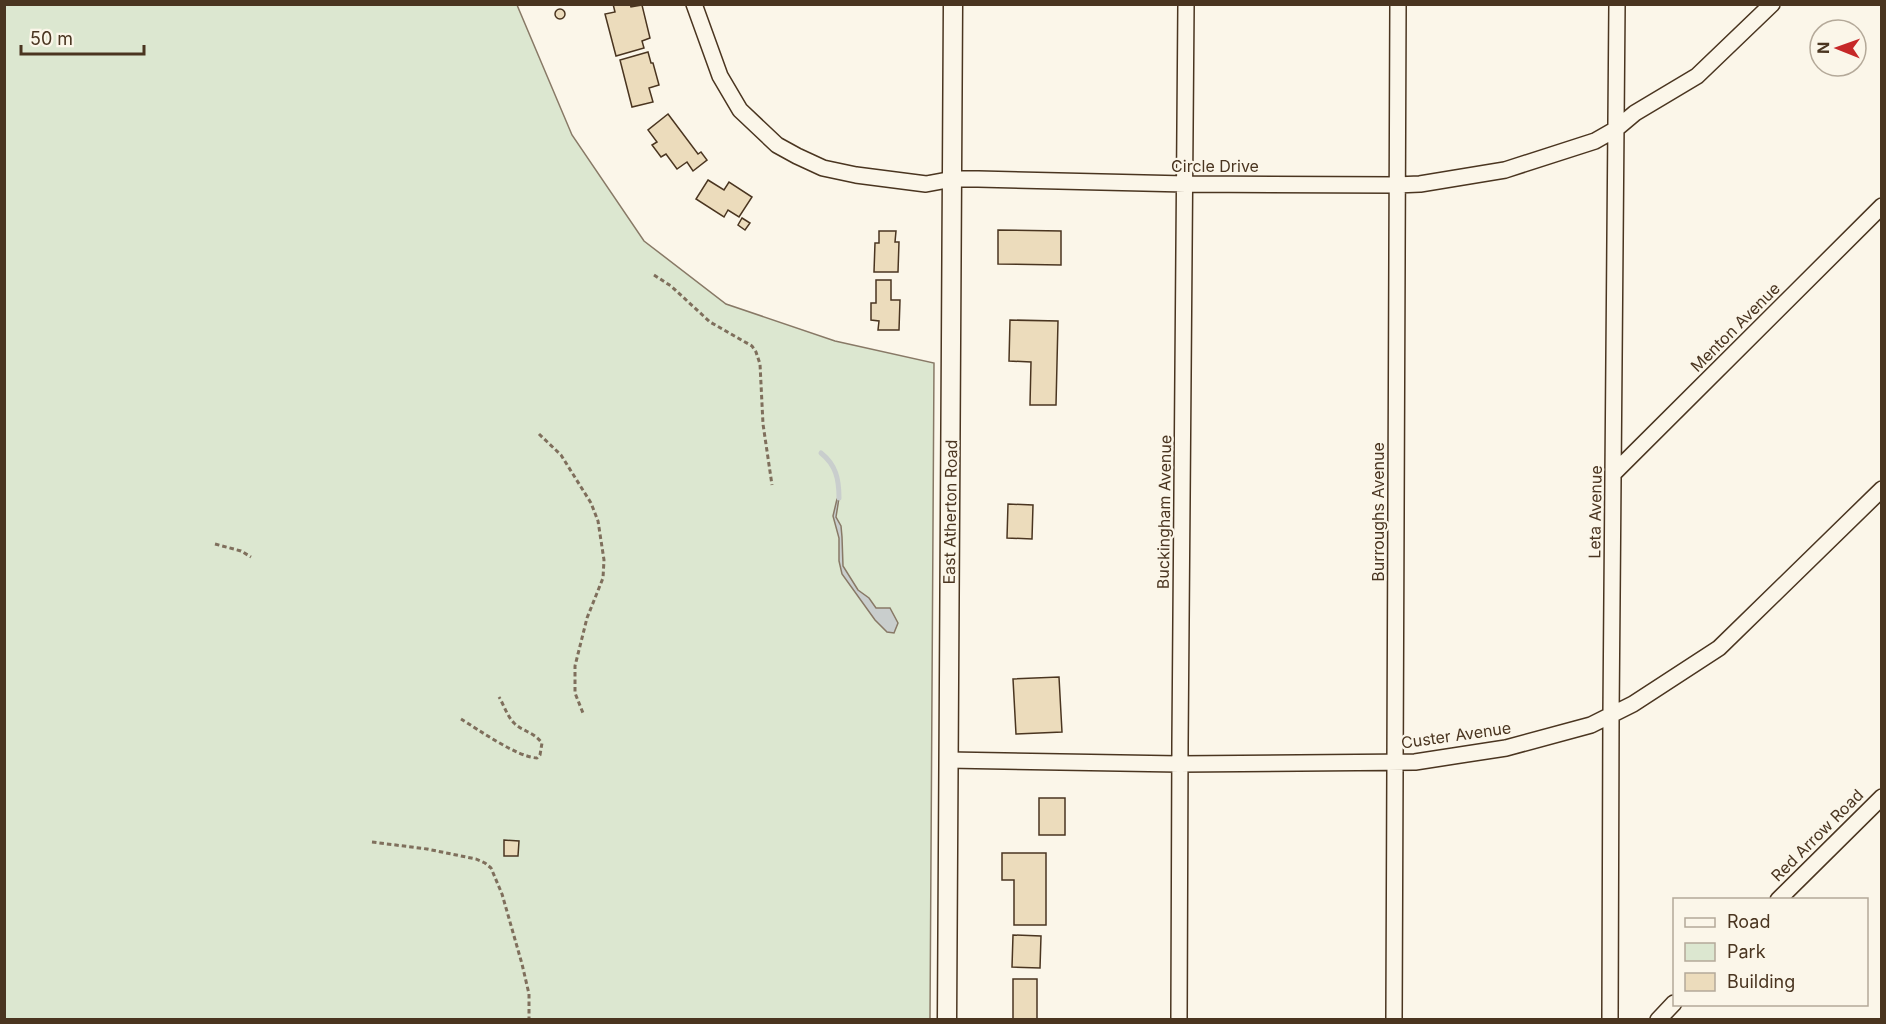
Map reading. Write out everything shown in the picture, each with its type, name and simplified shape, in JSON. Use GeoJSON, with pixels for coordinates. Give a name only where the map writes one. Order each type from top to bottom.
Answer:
{"type":"FeatureCollection","features":[{"type":"Feature","properties":{"kind":"street","name":"Circle Drive"},"geometry":{"type":"LineString","coordinates":[[694,4],[720,76],[740,110],[777,145],[823,168],[856,175],[926,183],[953,179],[1185,184],[1420,184],[1505,170],[1595,141],[1616,129],[1635,113],[1697,76],[1772,4]]}},
{"type":"Feature","properties":{"kind":"street","name":"East Atherton Road"},"geometry":{"type":"LineString","coordinates":[[947,1020],[953,4]]}},
{"type":"Feature","properties":{"kind":"street","name":"Buckingham Avenue"},"geometry":{"type":"LineString","coordinates":[[1179,1020],[1186,4]]}},
{"type":"Feature","properties":{"kind":"street","name":"Burroughs Avenue"},"geometry":{"type":"LineString","coordinates":[[1394,1020],[1398,4]]}},
{"type":"Feature","properties":{"kind":"street","name":"Leta Avenue"},"geometry":{"type":"LineString","coordinates":[[1610,1020],[1617,4]]}},
{"type":"Feature","properties":{"kind":"street","name":"Menton Avenue"},"geometry":{"type":"LineString","coordinates":[[1614,473],[1881,207]]}},
{"type":"Feature","properties":{"kind":"street","name":"Custer Avenue"},"geometry":{"type":"LineString","coordinates":[[948,760],[1179,764],[1415,762],[1506,748],[1590,725],[1633,704],[1719,648],[1881,489]]}},
{"type":"Feature","properties":{"kind":"street","name":"Red Arrow Road"},"geometry":{"type":"LineString","coordinates":[[1780,898],[1881,797]]}},
{"type":"Feature","properties":{"kind":"street"},"geometry":{"type":"LineString","coordinates":[[1658,1020],[1673,1004]]}},
{"type":"Feature","properties":{"kind":"path"},"geometry":{"type":"LineString","coordinates":[[654,275],[672,286],[710,322],[752,346],[756,352],[760,364],[763,424],[772,485]]}},
{"type":"Feature","properties":{"kind":"path"},"geometry":{"type":"LineString","coordinates":[[539,434],[561,455],[591,503],[598,521],[604,560],[603,578],[587,618],[575,666],[575,693],[583,713]]}},
{"type":"Feature","properties":{"kind":"path"},"geometry":{"type":"LineString","coordinates":[[215,544],[241,551],[251,557]]}},
{"type":"Feature","properties":{"kind":"path"},"geometry":{"type":"LineString","coordinates":[[461,719],[512,749],[530,758],[537,758],[540,755],[542,743],[531,732],[512,721],[500,697]]}},
{"type":"Feature","properties":{"kind":"path"},"geometry":{"type":"LineString","coordinates":[[372,842],[427,849],[476,859],[485,862],[491,868],[502,894],[522,964],[529,994],[529,1020]]}},
{"type":"Feature","properties":{"kind":"green space"},"geometry":{"type":"Polygon","coordinates":[[[5,5],[517,5],[572,135],[644,241],[726,304],[835,341],[934,363],[930,1019],[5,1020],[5,5]]]}},
{"type":"Feature","properties":{"kind":"shaded area"},"geometry":{"type":"Polygon","coordinates":[[[839,498],[836,517],[841,526],[843,566],[858,590],[869,598],[876,608],[890,608],[898,623],[894,633],[887,632],[875,620],[842,574],[839,561],[839,538],[833,516],[839,498]]]}},
{"type":"Feature","properties":{"kind":"building"},"geometry":{"type":"Polygon","coordinates":[[[613,4],[630,4],[631,7],[642,5],[650,38],[642,41],[644,48],[616,56],[605,14],[615,12],[613,4]]]}},
{"type":"Feature","properties":{"kind":"building"},"geometry":{"type":"Polygon","coordinates":[[[560,9],[564,10],[564,18],[560,19],[556,18],[555,14],[556,10],[560,9]]]}},
{"type":"Feature","properties":{"kind":"building"},"geometry":{"type":"Polygon","coordinates":[[[648,52],[659,85],[649,88],[653,102],[632,107],[620,60],[648,52]]]}},
{"type":"Feature","properties":{"kind":"building"},"geometry":{"type":"Polygon","coordinates":[[[668,114],[698,154],[701,152],[707,160],[693,171],[687,162],[677,169],[666,154],[661,157],[652,145],[657,142],[648,130],[668,114]]]}},
{"type":"Feature","properties":{"kind":"building"},"geometry":{"type":"Polygon","coordinates":[[[708,180],[724,190],[729,182],[752,197],[739,217],[728,210],[724,217],[696,199],[708,180]]]}},
{"type":"Feature","properties":{"kind":"building"},"geometry":{"type":"Polygon","coordinates":[[[742,218],[750,223],[745,230],[738,225],[742,218]]]}},
{"type":"Feature","properties":{"kind":"building"},"geometry":{"type":"Polygon","coordinates":[[[998,230],[1061,231],[1061,265],[998,264],[998,230]]]}},
{"type":"Feature","properties":{"kind":"building"},"geometry":{"type":"Polygon","coordinates":[[[879,231],[896,231],[895,242],[899,242],[898,272],[874,272],[875,243],[879,243],[879,231]]]}},
{"type":"Feature","properties":{"kind":"building"},"geometry":{"type":"Polygon","coordinates":[[[876,280],[891,280],[891,300],[900,300],[899,330],[878,330],[879,321],[871,320],[871,303],[876,303],[876,280]]]}},
{"type":"Feature","properties":{"kind":"building"},"geometry":{"type":"Polygon","coordinates":[[[1010,320],[1058,321],[1056,405],[1030,405],[1031,362],[1009,361],[1010,320]]]}},
{"type":"Feature","properties":{"kind":"building"},"geometry":{"type":"Polygon","coordinates":[[[1008,504],[1033,505],[1032,539],[1007,538],[1008,504]]]}},
{"type":"Feature","properties":{"kind":"building"},"geometry":{"type":"Polygon","coordinates":[[[1059,677],[1062,732],[1016,734],[1013,679],[1059,677]]]}},
{"type":"Feature","properties":{"kind":"building"},"geometry":{"type":"Polygon","coordinates":[[[1039,798],[1065,798],[1065,835],[1039,835],[1039,798]]]}},
{"type":"Feature","properties":{"kind":"building"},"geometry":{"type":"Polygon","coordinates":[[[504,840],[519,841],[518,856],[504,856],[504,840]]]}},
{"type":"Feature","properties":{"kind":"building"},"geometry":{"type":"Polygon","coordinates":[[[1002,853],[1046,853],[1046,925],[1014,925],[1014,880],[1002,880],[1002,853]]]}},
{"type":"Feature","properties":{"kind":"building"},"geometry":{"type":"Polygon","coordinates":[[[1013,935],[1041,936],[1040,968],[1012,967],[1013,935]]]}},
{"type":"Feature","properties":{"kind":"building"},"geometry":{"type":"Polygon","coordinates":[[[1013,979],[1037,979],[1037,1020],[1013,1020],[1013,979]]]}},
{"type":"Feature","properties":{"kind":"waterway"},"geometry":{"type":"LineString","coordinates":[[821,453],[836,473],[839,498]]}}]}
